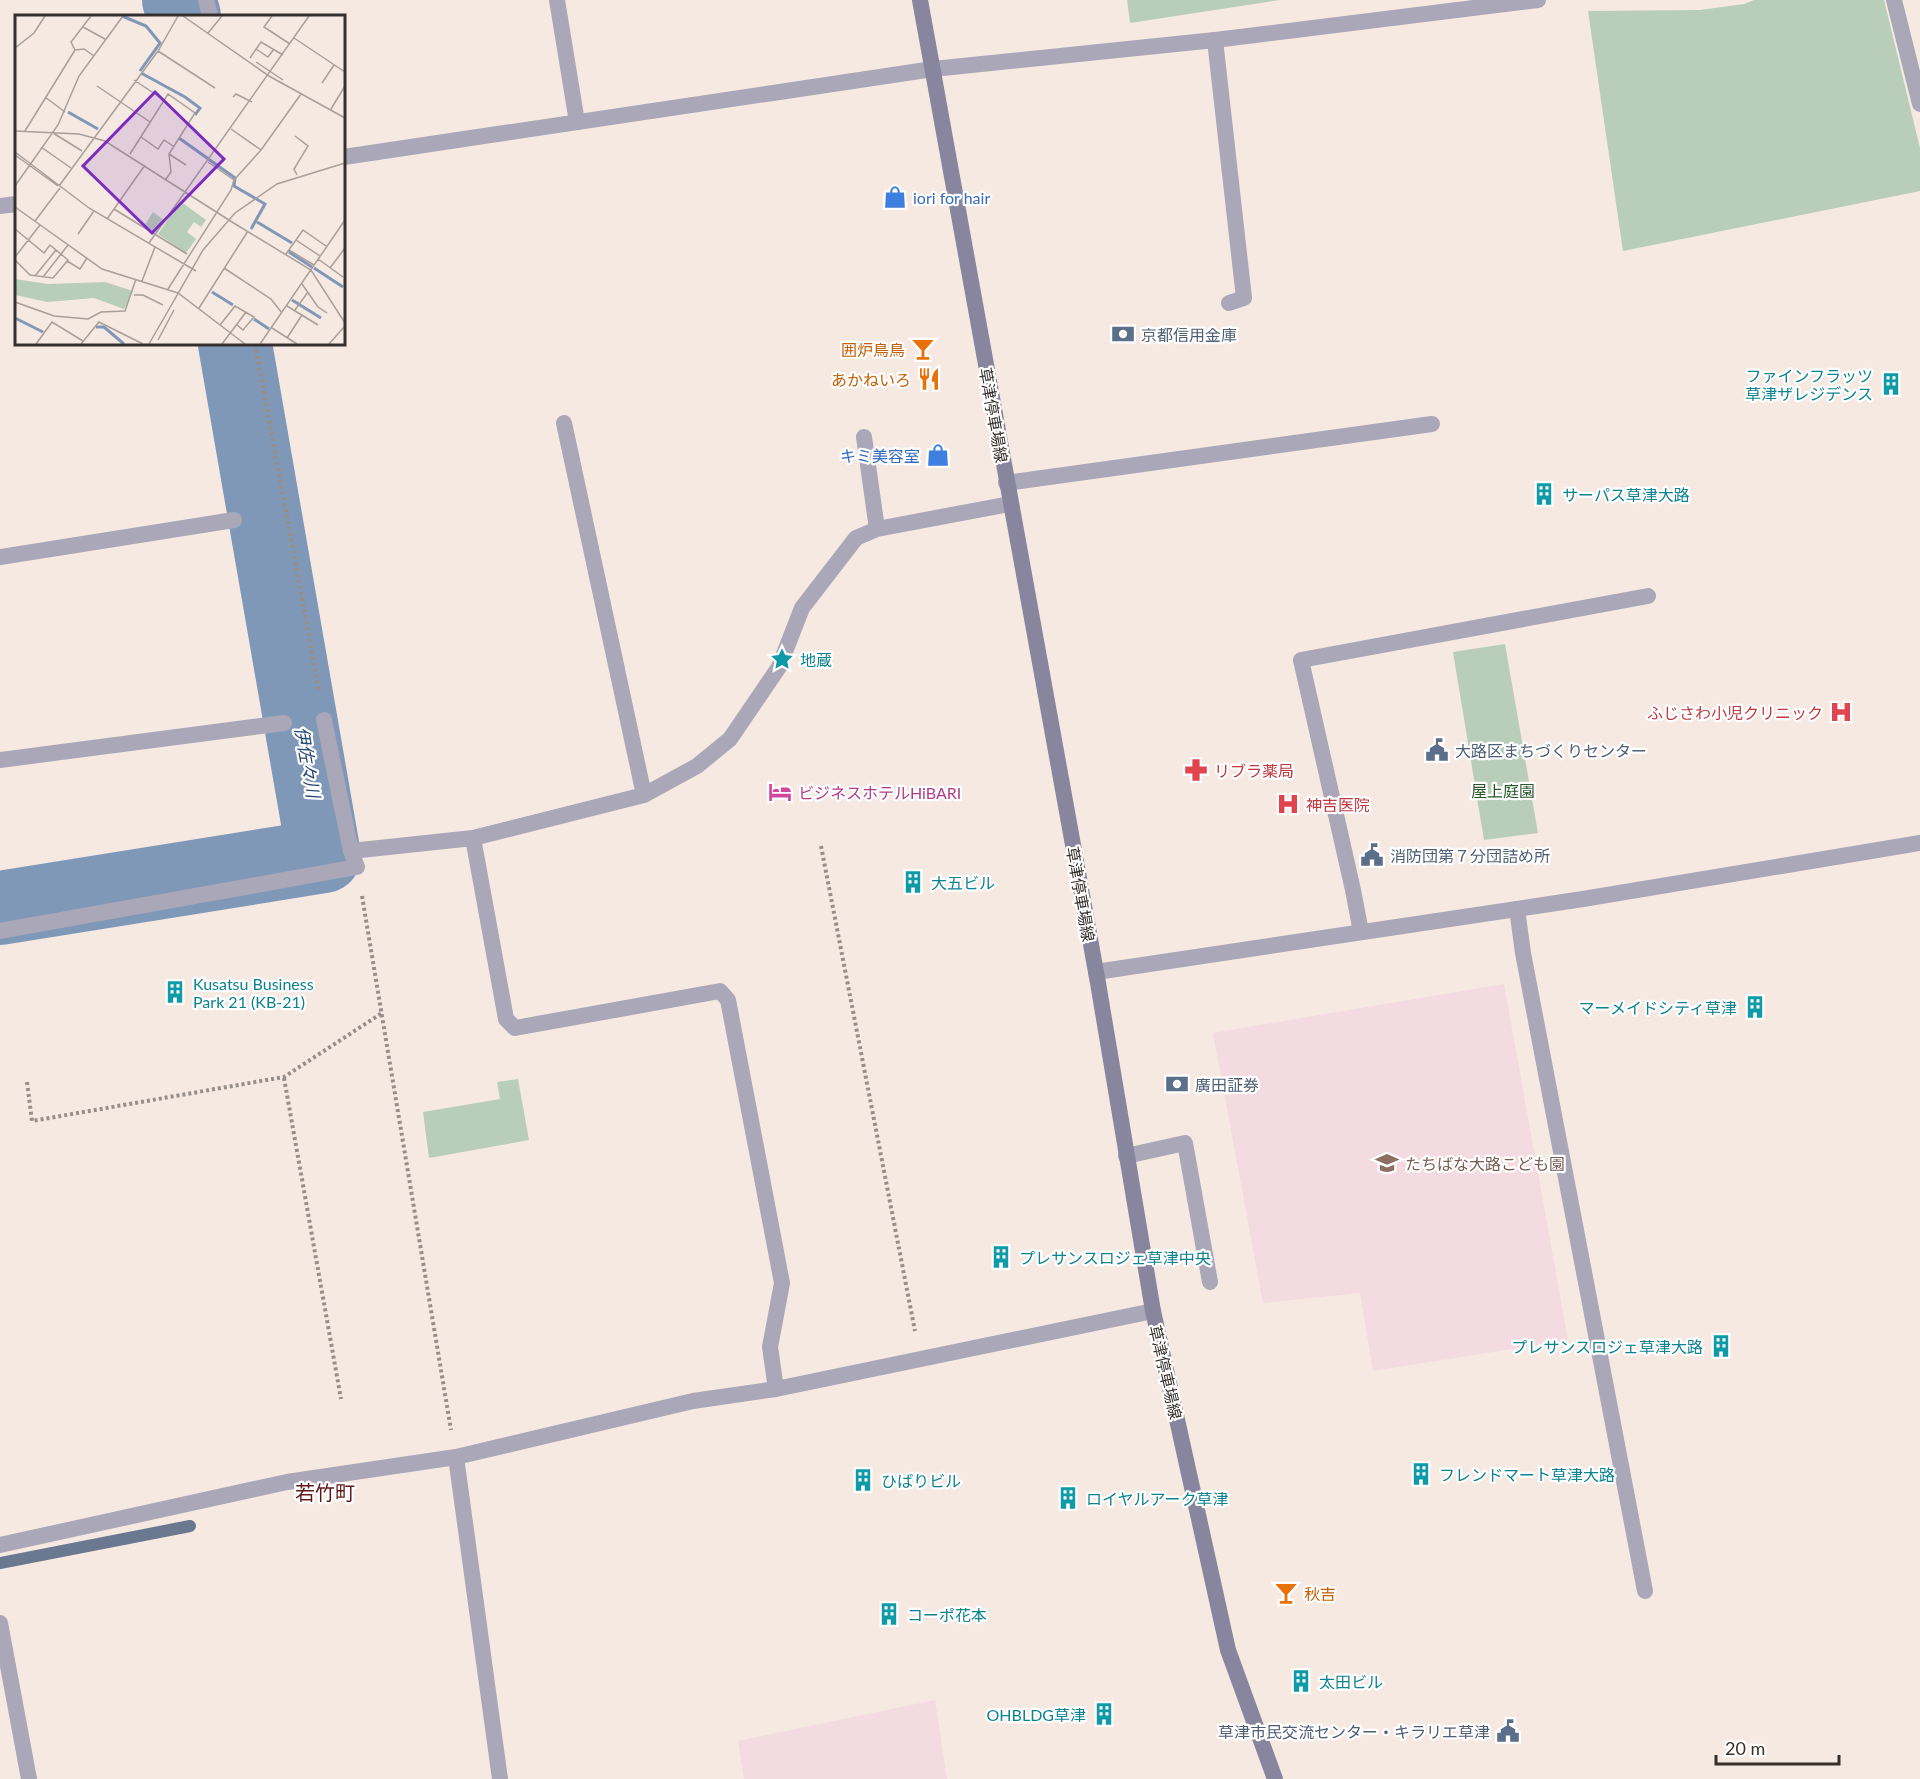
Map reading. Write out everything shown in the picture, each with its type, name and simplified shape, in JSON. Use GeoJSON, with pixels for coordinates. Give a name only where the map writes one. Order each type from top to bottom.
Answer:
{"type":"FeatureCollection","features":[{"type":"Feature","properties":{"kind":"main road","name":"草津停車場線"},"geometry":{"type":"LineString","coordinates":[[920,0],[1096,972],[1152,1311],[1228,1650],[1275,1779]]}},
{"type":"Feature","properties":{"kind":"street"},"geometry":{"type":"LineString","coordinates":[[206,0],[210,15]]}},
{"type":"Feature","properties":{"kind":"street"},"geometry":{"type":"LineString","coordinates":[[557,0],[577,122]]}},
{"type":"Feature","properties":{"kind":"street"},"geometry":{"type":"LineString","coordinates":[[345,157],[933,69],[1215,40],[1538,0]]}},
{"type":"Feature","properties":{"kind":"street"},"geometry":{"type":"LineString","coordinates":[[1894,0],[1920,104]]}},
{"type":"Feature","properties":{"kind":"street"},"geometry":{"type":"LineString","coordinates":[[1215,40],[1244,298],[1229,303]]}},
{"type":"Feature","properties":{"kind":"street"},"geometry":{"type":"LineString","coordinates":[[0,206],[15,204]]}},
{"type":"Feature","properties":{"kind":"street"},"geometry":{"type":"LineString","coordinates":[[564,423],[644,795]]}},
{"type":"Feature","properties":{"kind":"street"},"geometry":{"type":"LineString","coordinates":[[1006,483],[1432,424]]}},
{"type":"Feature","properties":{"kind":"street"},"geometry":{"type":"LineString","coordinates":[[864,437],[877,529]]}},
{"type":"Feature","properties":{"kind":"street"},"geometry":{"type":"LineString","coordinates":[[351,851],[473,838],[644,795],[697,766],[730,739],[779,667],[802,608],[856,538],[877,529],[1010,504]]}},
{"type":"Feature","properties":{"kind":"street"},"geometry":{"type":"LineString","coordinates":[[0,558],[234,520]]}},
{"type":"Feature","properties":{"kind":"street"},"geometry":{"type":"LineString","coordinates":[[1361,932],[1301,660],[1648,596]]}},
{"type":"Feature","properties":{"kind":"street"},"geometry":{"type":"LineString","coordinates":[[0,931],[357,867],[351,851],[324,720]]}},
{"type":"Feature","properties":{"kind":"street"},"geometry":{"type":"LineString","coordinates":[[0,760],[284,723]]}},
{"type":"Feature","properties":{"kind":"street"},"geometry":{"type":"LineString","coordinates":[[473,838],[506,1019],[515,1028],[720,991],[728,1000],[782,1283],[770,1347],[776,1389]]}},
{"type":"Feature","properties":{"kind":"street"},"geometry":{"type":"LineString","coordinates":[[1096,972],[1517,909],[1920,843]]}},
{"type":"Feature","properties":{"kind":"street"},"geometry":{"type":"LineString","coordinates":[[1517,909],[1527,976],[1645,1591]]}},
{"type":"Feature","properties":{"kind":"street"},"geometry":{"type":"LineString","coordinates":[[1126,1156],[1185,1143],[1210,1282]]}},
{"type":"Feature","properties":{"kind":"street"},"geometry":{"type":"LineString","coordinates":[[0,1545],[287,1482],[456,1457],[693,1401],[776,1389],[1152,1311]]}},
{"type":"Feature","properties":{"kind":"street"},"geometry":{"type":"LineString","coordinates":[[456,1457],[501,1779]]}},
{"type":"Feature","properties":{"kind":"street"},"geometry":{"type":"LineString","coordinates":[[0,1623],[29,1779]]}},
{"type":"Feature","properties":{"kind":"path"},"geometry":{"type":"LineString","coordinates":[[255,345],[324,720]]}},
{"type":"Feature","properties":{"kind":"path"},"geometry":{"type":"LineString","coordinates":[[821,846],[920,1358]]}},
{"type":"Feature","properties":{"kind":"path"},"geometry":{"type":"LineString","coordinates":[[357,867],[456,1457]]}},
{"type":"Feature","properties":{"kind":"path"},"geometry":{"type":"LineString","coordinates":[[27,1082],[32,1120],[284,1077],[382,1013]]}},
{"type":"Feature","properties":{"kind":"path"},"geometry":{"type":"LineString","coordinates":[[284,1077],[341,1399]]}},
{"type":"Feature","properties":{"kind":"shaded area","name":"たちばな大路こども園"},"geometry":{"type":"Polygon","coordinates":[[[1504,984],[1568,1340],[1373,1371],[1360,1293],[1263,1303],[1213,1033],[1504,984]]]}},
{"type":"Feature","properties":{"kind":"shaded area"},"geometry":{"type":"Polygon","coordinates":[[[935,1700],[947,1779],[744,1779],[738,1741],[935,1700]]]}},
{"type":"Feature","properties":{"kind":"green space"},"geometry":{"type":"Polygon","coordinates":[[[1127,0],[1280,0],[1130,23],[1127,0]]]}},
{"type":"Feature","properties":{"kind":"green space"},"geometry":{"type":"Polygon","coordinates":[[[1754,0],[1884,0],[1920,148],[1920,191],[1623,251],[1588,11],[1700,10],[1744,4],[1754,0]]]}},
{"type":"Feature","properties":{"kind":"green space","name":"屋上庭園"},"geometry":{"type":"Polygon","coordinates":[[[1505,644],[1538,833],[1484,840],[1453,652],[1505,644]]]}},
{"type":"Feature","properties":{"kind":"green space"},"geometry":{"type":"Polygon","coordinates":[[[518,1079],[529,1140],[429,1158],[423,1112],[500,1099],[497,1082],[518,1079]]]}},
{"type":"Feature","properties":{"kind":"waterway","name":"伊佐々川"},"geometry":{"type":"LineString","coordinates":[[179,0],[184,15]]}},
{"type":"Feature","properties":{"kind":"waterway","name":"伊佐々川"},"geometry":{"type":"LineString","coordinates":[[0,908],[324,856],[235,345]]}},
{"type":"Feature","properties":{"kind":"waterway"},"geometry":{"type":"LineString","coordinates":[[0,1563],[190,1526]]}},
{"type":"Feature","properties":{"kind":"place","name":"iori for hair"},"geometry":{"type":"Point","coordinates":[895,197]}},
{"type":"Feature","properties":{"kind":"place","name":"京都信用金庫"},"geometry":{"type":"Point","coordinates":[1123,334]}},
{"type":"Feature","properties":{"kind":"place","name":"囲炉鳥鳥"},"geometry":{"type":"Point","coordinates":[923,349]}},
{"type":"Feature","properties":{"kind":"place","name":"あかねいろ"},"geometry":{"type":"Point","coordinates":[929,379]}},
{"type":"Feature","properties":{"kind":"place","name":"ファインフラッツ 草津ザレジデンス"},"geometry":{"type":"Point","coordinates":[1891,384]}},
{"type":"Feature","properties":{"kind":"place","name":"キミ美容室"},"geometry":{"type":"Point","coordinates":[938,455]}},
{"type":"Feature","properties":{"kind":"place","name":"サーパス草津大路"},"geometry":{"type":"Point","coordinates":[1544,494]}},
{"type":"Feature","properties":{"kind":"place","name":"地蔵"},"geometry":{"type":"Point","coordinates":[782,659]}},
{"type":"Feature","properties":{"kind":"place","name":"ふじさわ小児クリニック"},"geometry":{"type":"Point","coordinates":[1841,712]}},
{"type":"Feature","properties":{"kind":"place","name":"大路区まちづくりセンター"},"geometry":{"type":"Point","coordinates":[1437,750]}},
{"type":"Feature","properties":{"kind":"place","name":"リブラ薬局"},"geometry":{"type":"Point","coordinates":[1196,770]}},
{"type":"Feature","properties":{"kind":"place","name":"ビジネスホテルHiBARI"},"geometry":{"type":"Point","coordinates":[780,792]}},
{"type":"Feature","properties":{"kind":"place","name":"神吉医院"},"geometry":{"type":"Point","coordinates":[1288,804]}},
{"type":"Feature","properties":{"kind":"place","name":"消防団第７分団詰め所"},"geometry":{"type":"Point","coordinates":[1372,855]}},
{"type":"Feature","properties":{"kind":"place","name":"大五ビル"},"geometry":{"type":"Point","coordinates":[913,882]}},
{"type":"Feature","properties":{"kind":"place","name":"Kusatsu Business Park 21 (KB-21)"},"geometry":{"type":"Point","coordinates":[175,992]}},
{"type":"Feature","properties":{"kind":"place","name":"マーメイドシティ草津"},"geometry":{"type":"Point","coordinates":[1755,1007]}},
{"type":"Feature","properties":{"kind":"place","name":"廣田証券"},"geometry":{"type":"Point","coordinates":[1177,1084]}},
{"type":"Feature","properties":{"kind":"place","name":"たちばな大路こども園"},"geometry":{"type":"Point","coordinates":[1387,1163]}},
{"type":"Feature","properties":{"kind":"place","name":"プレサンスロジェ草津中央"},"geometry":{"type":"Point","coordinates":[1001,1257]}},
{"type":"Feature","properties":{"kind":"place","name":"プレサンスロジェ草津大路"},"geometry":{"type":"Point","coordinates":[1721,1346]}},
{"type":"Feature","properties":{"kind":"place","name":"フレンドマート草津大路"},"geometry":{"type":"Point","coordinates":[1421,1474]}},
{"type":"Feature","properties":{"kind":"place","name":"ひばりビル"},"geometry":{"type":"Point","coordinates":[863,1480]}},
{"type":"Feature","properties":{"kind":"place","name":"ロイヤルアーク草津"},"geometry":{"type":"Point","coordinates":[1068,1498]}},
{"type":"Feature","properties":{"kind":"place","name":"秋吉"},"geometry":{"type":"Point","coordinates":[1286,1593]}},
{"type":"Feature","properties":{"kind":"place","name":"コーポ花本"},"geometry":{"type":"Point","coordinates":[889,1614]}},
{"type":"Feature","properties":{"kind":"place","name":"太田ビル"},"geometry":{"type":"Point","coordinates":[1301,1681]}},
{"type":"Feature","properties":{"kind":"place","name":"OHBLDG草津"},"geometry":{"type":"Point","coordinates":[1104,1714]}},
{"type":"Feature","properties":{"kind":"place","name":"草津市民交流センター・キラリエ草津"},"geometry":{"type":"Point","coordinates":[1508,1731]}},
{"type":"Feature","properties":{"kind":"district","name":"若竹町"},"geometry":{"type":"Point","coordinates":[325,1492]}}]}
